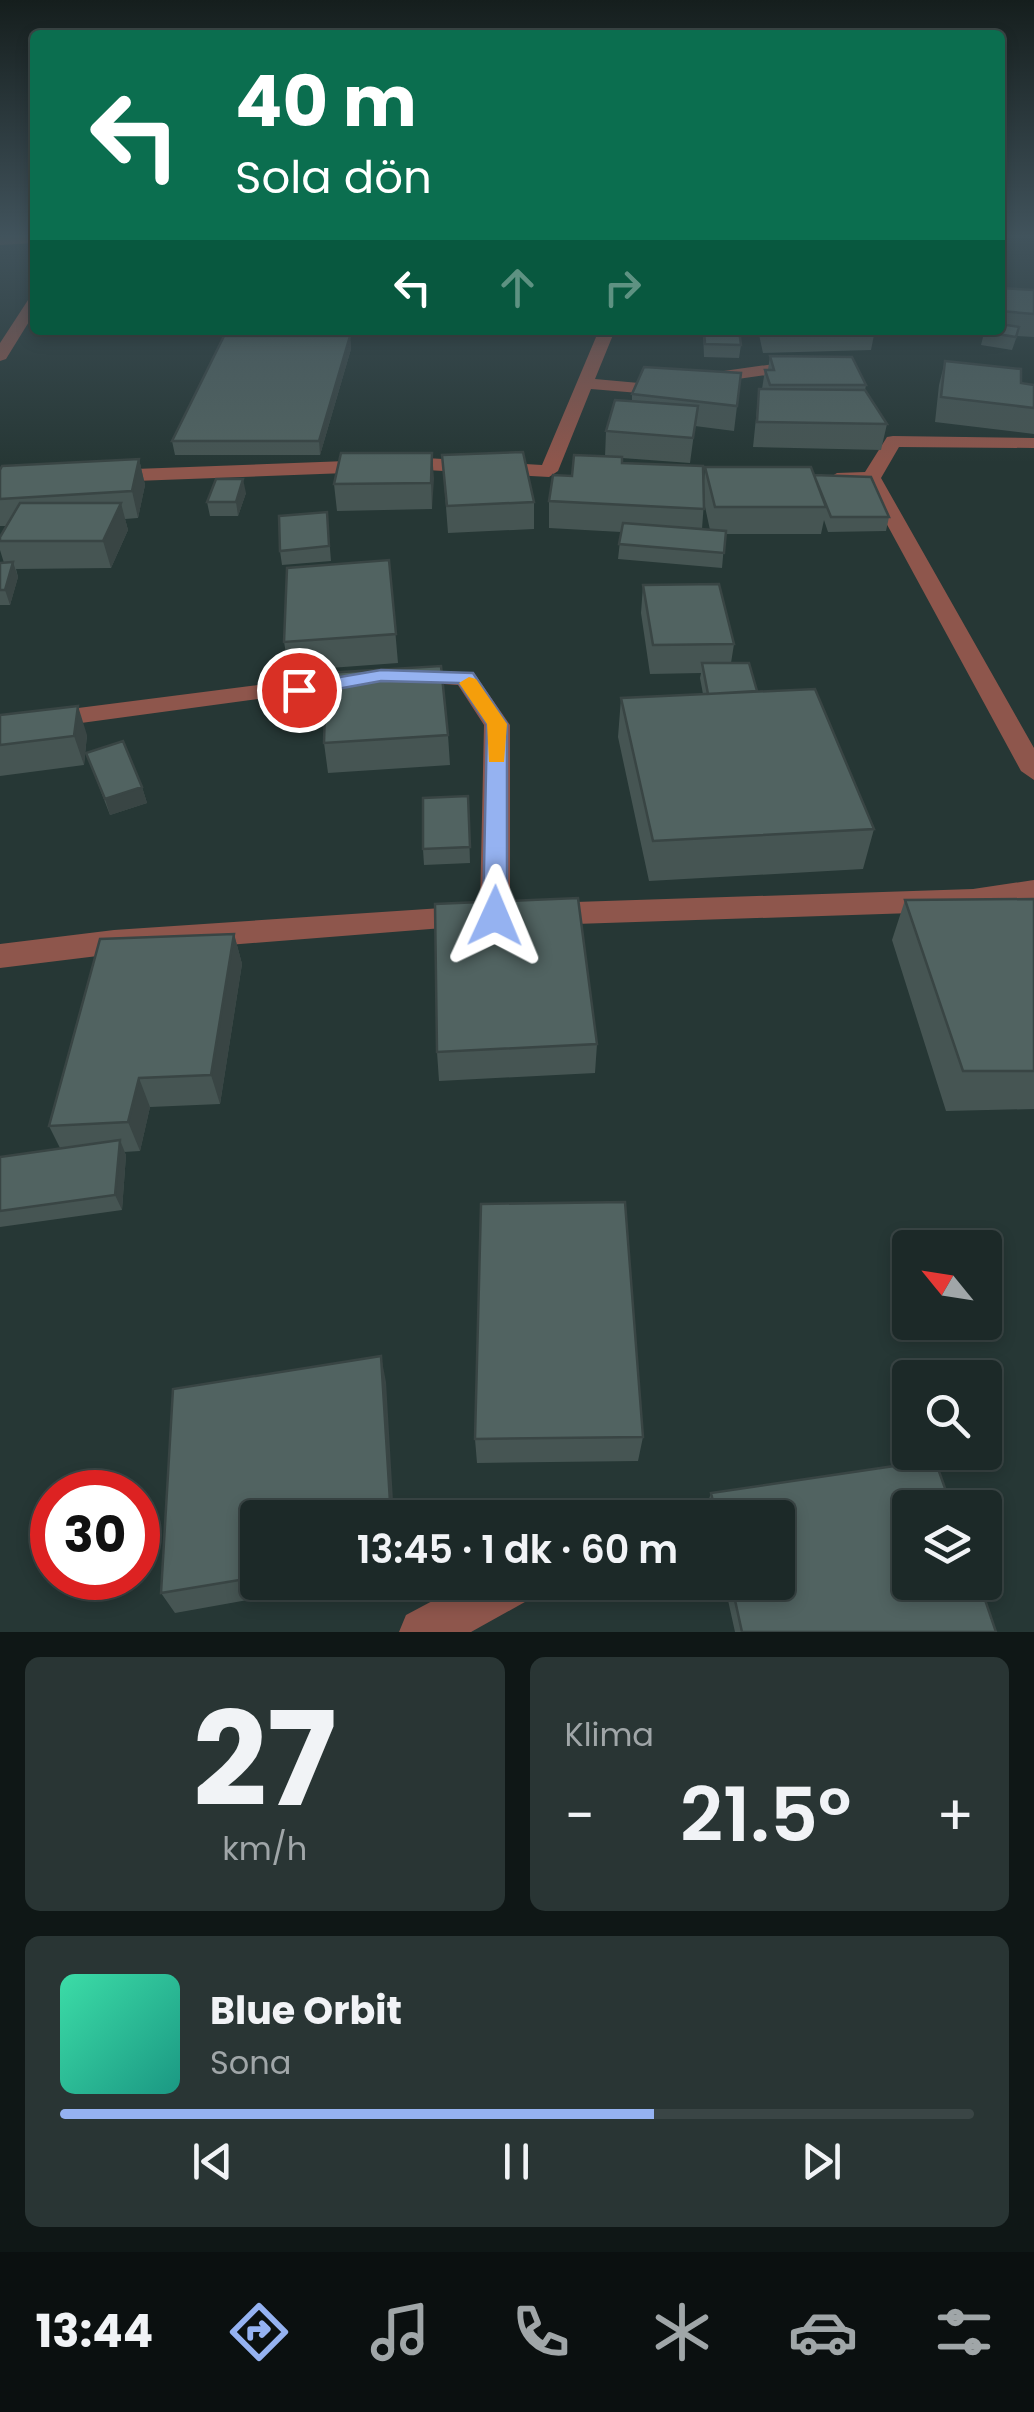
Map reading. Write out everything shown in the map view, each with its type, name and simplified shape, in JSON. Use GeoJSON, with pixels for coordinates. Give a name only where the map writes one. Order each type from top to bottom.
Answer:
{"type":"FeatureCollection","features":[{"type":"Feature","properties":{"kind":"street"},"geometry":{"type":"LineString","coordinates":[[0,356],[28,311]]}},
{"type":"Feature","properties":{"kind":"street"},"geometry":{"type":"LineString","coordinates":[[97,476],[426,464],[559,471],[604,335]]}},
{"type":"Feature","properties":{"kind":"street"},"geometry":{"type":"LineString","coordinates":[[586,383],[638,388],[784,365],[822,364]]}},
{"type":"Feature","properties":{"kind":"street"},"geometry":{"type":"LineString","coordinates":[[1034,442],[888,433],[871,478],[1034,771]]}},
{"type":"Feature","properties":{"kind":"street"},"geometry":{"type":"LineString","coordinates":[[820,479],[871,478]]}},
{"type":"Feature","properties":{"kind":"street"},"geometry":{"type":"LineString","coordinates":[[0,726],[299,690],[381,676],[466,678],[497,724],[495,916]]}},
{"type":"Feature","properties":{"kind":"street"},"geometry":{"type":"LineString","coordinates":[[0,956],[114,942],[495,916],[973,900],[1034,891]]}},
{"type":"Feature","properties":{"kind":"street"},"geometry":{"type":"LineString","coordinates":[[423,1632],[483,1600]]}},
{"type":"Feature","properties":{"kind":"building"},"geometry":{"type":"Polygon","coordinates":[[[1005,325],[1019,327],[1016,337],[1004,335],[1005,325]]]}},
{"type":"Feature","properties":{"kind":"building"},"geometry":{"type":"Polygon","coordinates":[[[704,335],[740,335],[741,345],[705,344],[704,335]]]}},
{"type":"Feature","properties":{"kind":"building"},"geometry":{"type":"Polygon","coordinates":[[[224,336],[350,336],[319,441],[172,441],[224,336]]]}},
{"type":"Feature","properties":{"kind":"building"},"geometry":{"type":"Polygon","coordinates":[[[770,356],[852,357],[866,385],[770,385],[765,370],[774,370],[770,356]]]}},
{"type":"Feature","properties":{"kind":"building"},"geometry":{"type":"Polygon","coordinates":[[[945,361],[1021,369],[1021,383],[1034,385],[1034,408],[941,397],[945,361]]]}},
{"type":"Feature","properties":{"kind":"building"},"geometry":{"type":"Polygon","coordinates":[[[644,367],[741,373],[737,406],[632,394],[644,367]]]}},
{"type":"Feature","properties":{"kind":"building"},"geometry":{"type":"Polygon","coordinates":[[[759,389],[865,390],[887,424],[757,422],[759,389]]]}},
{"type":"Feature","properties":{"kind":"building"},"geometry":{"type":"Polygon","coordinates":[[[615,400],[698,406],[693,438],[606,431],[615,400]]]}},
{"type":"Feature","properties":{"kind":"building"},"geometry":{"type":"Polygon","coordinates":[[[523,452],[534,502],[447,506],[442,455],[523,452]]]}},
{"type":"Feature","properties":{"kind":"building"},"geometry":{"type":"Polygon","coordinates":[[[341,453],[432,453],[431,483],[334,484],[341,453]]]}},
{"type":"Feature","properties":{"kind":"building"},"geometry":{"type":"Polygon","coordinates":[[[574,455],[622,457],[622,463],[703,466],[704,509],[549,501],[553,475],[572,476],[574,455]]]}},
{"type":"Feature","properties":{"kind":"building"},"geometry":{"type":"Polygon","coordinates":[[[139,459],[132,491],[0,499],[2,466],[139,459]]]}},
{"type":"Feature","properties":{"kind":"building"},"geometry":{"type":"Polygon","coordinates":[[[705,467],[811,467],[826,507],[715,507],[705,467]]]}},
{"type":"Feature","properties":{"kind":"building"},"geometry":{"type":"Polygon","coordinates":[[[814,475],[871,477],[889,517],[831,517],[814,475]]]}},
{"type":"Feature","properties":{"kind":"building"},"geometry":{"type":"Polygon","coordinates":[[[216,479],[243,479],[236,502],[207,502],[216,479]]]}},
{"type":"Feature","properties":{"kind":"building"},"geometry":{"type":"Polygon","coordinates":[[[20,503],[121,503],[103,541],[0,541],[20,503]]]}},
{"type":"Feature","properties":{"kind":"building"},"geometry":{"type":"Polygon","coordinates":[[[327,512],[329,546],[280,551],[279,516],[327,512]]]}},
{"type":"Feature","properties":{"kind":"building"},"geometry":{"type":"Polygon","coordinates":[[[623,523],[726,531],[724,553],[619,544],[623,523]]]}},
{"type":"Feature","properties":{"kind":"building"},"geometry":{"type":"Polygon","coordinates":[[[389,560],[396,634],[284,642],[287,568],[389,560]]]}},
{"type":"Feature","properties":{"kind":"building"},"geometry":{"type":"Polygon","coordinates":[[[13,562],[5,590],[0,590],[0,563],[13,562]]]}},
{"type":"Feature","properties":{"kind":"building"},"geometry":{"type":"Polygon","coordinates":[[[719,584],[734,644],[653,645],[643,585],[719,584]]]}},
{"type":"Feature","properties":{"kind":"building"},"geometry":{"type":"Polygon","coordinates":[[[702,663],[749,663],[757,691],[708,694],[702,663]]]}},
{"type":"Feature","properties":{"kind":"building"},"geometry":{"type":"Polygon","coordinates":[[[441,666],[448,735],[324,743],[326,673],[441,666]]]}},
{"type":"Feature","properties":{"kind":"building"},"geometry":{"type":"Polygon","coordinates":[[[815,689],[874,829],[653,841],[621,698],[815,689]]]}},
{"type":"Feature","properties":{"kind":"building"},"geometry":{"type":"Polygon","coordinates":[[[78,706],[74,736],[0,745],[0,715],[78,706]]]}},
{"type":"Feature","properties":{"kind":"building"},"geometry":{"type":"Polygon","coordinates":[[[123,741],[142,787],[105,799],[86,753],[123,741]]]}},
{"type":"Feature","properties":{"kind":"building"},"geometry":{"type":"Polygon","coordinates":[[[468,796],[470,847],[423,849],[423,798],[468,796]]]}},
{"type":"Feature","properties":{"kind":"building"},"geometry":{"type":"Polygon","coordinates":[[[578,898],[597,1044],[437,1052],[435,904],[578,898]]]}},
{"type":"Feature","properties":{"kind":"building"},"geometry":{"type":"Polygon","coordinates":[[[1034,899],[1034,1071],[963,1071],[905,900],[1034,899]]]}},
{"type":"Feature","properties":{"kind":"building"},"geometry":{"type":"Polygon","coordinates":[[[234,934],[211,1075],[139,1078],[128,1122],[49,1126],[100,939],[234,934]]]}},
{"type":"Feature","properties":{"kind":"building"},"geometry":{"type":"Polygon","coordinates":[[[120,1140],[115,1195],[0,1211],[0,1157],[120,1140]]]}},
{"type":"Feature","properties":{"kind":"building"},"geometry":{"type":"Polygon","coordinates":[[[625,1202],[643,1437],[475,1439],[481,1204],[625,1202]]]}},
{"type":"Feature","properties":{"kind":"building"},"geometry":{"type":"Polygon","coordinates":[[[381,1356],[390,1500],[240,1500],[240,1580],[161,1593],[173,1389],[381,1356]]]}},
{"type":"Feature","properties":{"kind":"building"},"geometry":{"type":"Polygon","coordinates":[[[892,1466],[892,1470],[939,1470],[946,1490],[892,1490],[892,1600],[985,1600],[996,1632],[742,1632],[735,1600],[795,1600],[795,1500],[713,1500],[711,1493],[892,1466]]]}},
{"type":"Feature","properties":{"kind":"slow traffic"},"geometry":{"type":"LineString","coordinates":[[469,683],[497,724],[497,757]]}},
{"type":"Feature","properties":{"kind":"route"},"geometry":{"type":"LineString","coordinates":[[299,690],[381,676],[466,678],[497,724],[495,916]]}}]}
